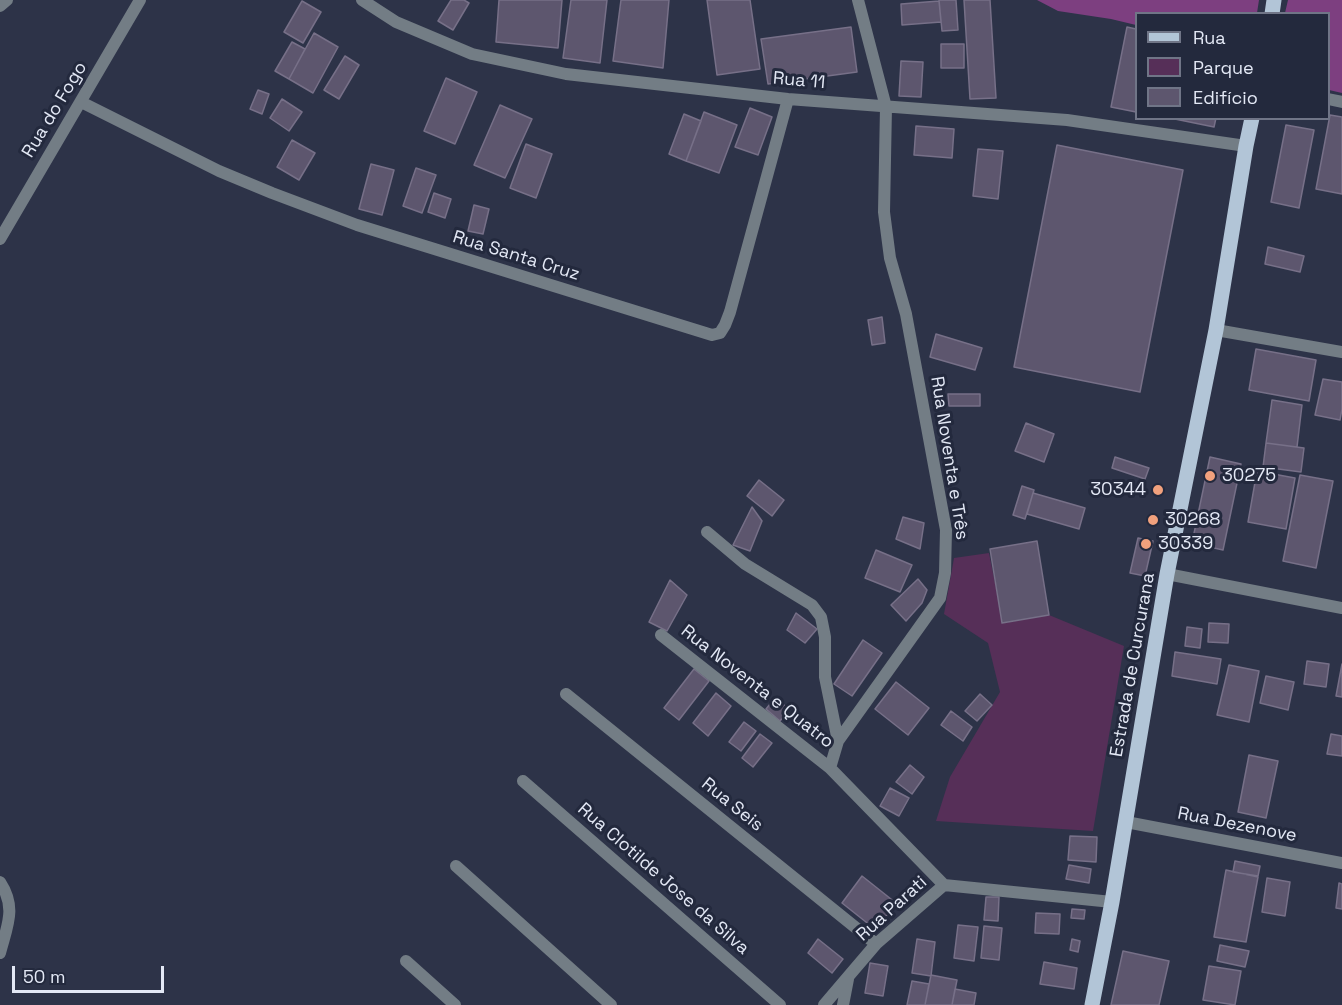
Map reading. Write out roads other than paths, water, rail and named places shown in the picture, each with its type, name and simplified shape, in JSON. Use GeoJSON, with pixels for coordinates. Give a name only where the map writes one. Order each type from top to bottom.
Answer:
{"type":"FeatureCollection","features":[{"type":"Feature","properties":{"kind":"main road","name":"Estrada de Curcurana"},"geometry":{"type":"LineString","coordinates":[[1092,1005],[1126,822],[1167,574],[1216,330],[1252,120]]}},
{"type":"Feature","properties":{"kind":"street"},"geometry":{"type":"LineString","coordinates":[[0,6],[7,0]]}},
{"type":"Feature","properties":{"kind":"street","name":"Rua do Fogo"},"geometry":{"type":"LineString","coordinates":[[0,239],[5,218],[81,102],[140,0]]}},
{"type":"Feature","properties":{"kind":"street","name":"Rua 11"},"geometry":{"type":"LineString","coordinates":[[362,0],[396,22],[472,54],[566,74],[788,99],[1067,120],[1246,146]]}},
{"type":"Feature","properties":{"kind":"street","name":"Rua Noventa e Três"},"geometry":{"type":"LineString","coordinates":[[830,768],[838,741],[940,598],[945,573],[946,530],[906,314],[890,258],[884,212],[886,107],[858,0]]}},
{"type":"Feature","properties":{"kind":"street","name":"Rua Santa Cruz"},"geometry":{"type":"LineString","coordinates":[[81,102],[219,171],[346,221],[712,335],[720,333],[730,312],[788,99]]}},
{"type":"Feature","properties":{"kind":"street"},"geometry":{"type":"LineString","coordinates":[[1216,330],[1342,352]]}},
{"type":"Feature","properties":{"kind":"street"},"geometry":{"type":"LineString","coordinates":[[707,532],[745,564],[812,604],[821,617],[825,638],[825,677],[838,741]]}},
{"type":"Feature","properties":{"kind":"street"},"geometry":{"type":"LineString","coordinates":[[1167,574],[1342,608]]}},
{"type":"Feature","properties":{"kind":"street","name":"Rua Noventa e Quatro"},"geometry":{"type":"LineString","coordinates":[[661,635],[830,768]]}},
{"type":"Feature","properties":{"kind":"street","name":"Rua Seis"},"geometry":{"type":"LineString","coordinates":[[566,694],[876,944]]}},
{"type":"Feature","properties":{"kind":"street"},"geometry":{"type":"LineString","coordinates":[[830,768],[944,885]]}},
{"type":"Feature","properties":{"kind":"street","name":"Rua Clotilde Jose da Silva"},"geometry":{"type":"LineString","coordinates":[[523,781],[780,1005]]}},
{"type":"Feature","properties":{"kind":"street","name":"Rua Dezenove"},"geometry":{"type":"LineString","coordinates":[[1126,822],[1342,863]]}},
{"type":"Feature","properties":{"kind":"street"},"geometry":{"type":"LineString","coordinates":[[456,866],[611,1005]]}},
{"type":"Feature","properties":{"kind":"street"},"geometry":{"type":"LineString","coordinates":[[0,882],[10,902],[10,910],[0,953]]}},
{"type":"Feature","properties":{"kind":"street","name":"Rua Parati"},"geometry":{"type":"LineString","coordinates":[[824,1005],[876,944],[944,885],[1112,902]]}},
{"type":"Feature","properties":{"kind":"street"},"geometry":{"type":"LineString","coordinates":[[406,961],[455,1005]]}},
{"type":"Feature","properties":{"kind":"street"},"geometry":{"type":"LineString","coordinates":[[843,1005],[849,978]]}},
{"type":"Feature","properties":{"kind":"place","name":"30275"},"geometry":{"type":"Point","coordinates":[1210,476]}},
{"type":"Feature","properties":{"kind":"place","name":"30344"},"geometry":{"type":"Point","coordinates":[1158,490]}},
{"type":"Feature","properties":{"kind":"place","name":"30268"},"geometry":{"type":"Point","coordinates":[1153,520]}},
{"type":"Feature","properties":{"kind":"place","name":"30339"},"geometry":{"type":"Point","coordinates":[1146,544]}}]}
